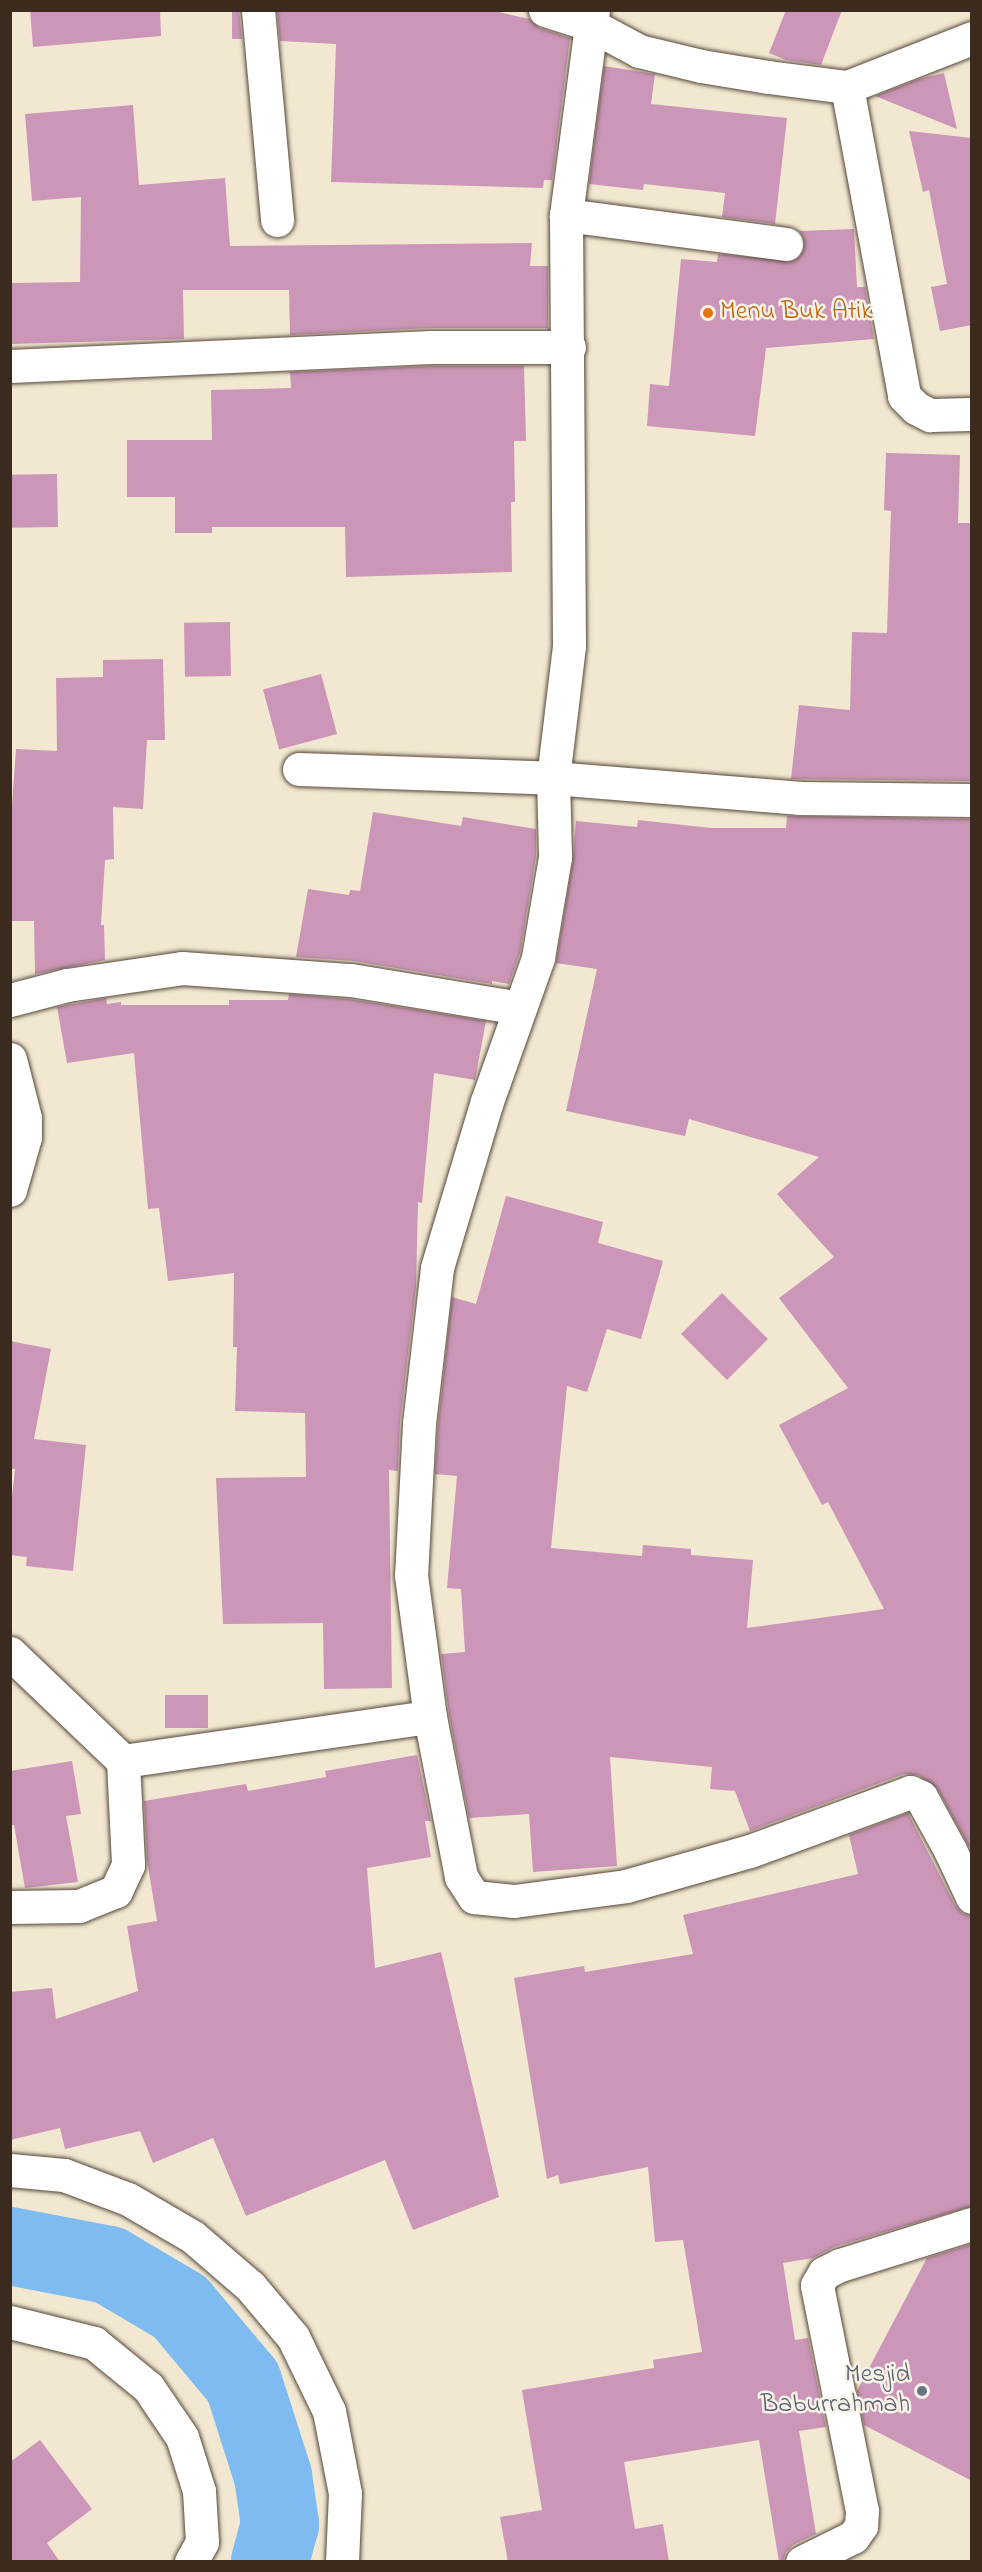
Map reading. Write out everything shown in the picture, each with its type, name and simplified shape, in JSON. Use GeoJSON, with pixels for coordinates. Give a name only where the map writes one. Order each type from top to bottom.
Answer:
{"type":"FeatureCollection","features":[{"type":"Feature","properties":{"kind":"street"},"geometry":{"type":"LineString","coordinates":[[258,10],[277,220]]}},
{"type":"Feature","properties":{"kind":"street"},"geometry":{"type":"LineString","coordinates":[[545,10],[591,17],[639,51],[768,77],[847,87],[972,38]]}},
{"type":"Feature","properties":{"kind":"street"},"geometry":{"type":"LineString","coordinates":[[591,17],[566,215],[569,347],[569,646],[553,778],[555,857],[538,958],[487,1101],[437,1268],[419,1424],[411,1575],[429,1717],[460,1877],[474,1897],[514,1901],[626,1886],[750,1851],[910,1792],[921,1797],[961,1846],[972,1897]]}},
{"type":"Feature","properties":{"kind":"street"},"geometry":{"type":"LineString","coordinates":[[847,87],[904,396],[916,408],[930,416],[972,414]]}},
{"type":"Feature","properties":{"kind":"street"},"geometry":{"type":"LineString","coordinates":[[566,215],[786,244]]}},
{"type":"Feature","properties":{"kind":"street"},"geometry":{"type":"LineString","coordinates":[[10,366],[431,347],[569,347]]}},
{"type":"Feature","properties":{"kind":"street"},"geometry":{"type":"LineString","coordinates":[[299,769],[553,778],[799,798],[972,800]]}},
{"type":"Feature","properties":{"kind":"street"},"geometry":{"type":"LineString","coordinates":[[10,1000],[67,985],[182,968],[351,980],[520,1008]]}},
{"type":"Feature","properties":{"kind":"street"},"geometry":{"type":"LineString","coordinates":[[10,1059],[25,1118],[25,1137],[10,1190]]}},
{"type":"Feature","properties":{"kind":"street"},"geometry":{"type":"LineString","coordinates":[[10,1653],[123,1761],[128,1865],[116,1891],[79,1906],[10,1907]]}},
{"type":"Feature","properties":{"kind":"street"},"geometry":{"type":"LineString","coordinates":[[123,1761],[429,1717]]}},
{"type":"Feature","properties":{"kind":"street"},"geometry":{"type":"LineString","coordinates":[[10,2170],[64,2175],[128,2199],[193,2237],[250,2286],[292,2337],[329,2412],[345,2493],[342,2562]]}},
{"type":"Feature","properties":{"kind":"street"},"geometry":{"type":"LineString","coordinates":[[801,2562],[854,2537],[861,2526],[862,2511],[817,2285],[824,2273],[840,2265],[972,2224]]}},
{"type":"Feature","properties":{"kind":"street"},"geometry":{"type":"LineString","coordinates":[[10,2322],[94,2343],[148,2387],[182,2437],[199,2491],[202,2542],[191,2562]]}},
{"type":"Feature","properties":{"kind":"building"},"geometry":{"type":"Polygon","coordinates":[[[30,10],[160,10],[161,36],[33,47],[30,10]]]}},
{"type":"Feature","properties":{"kind":"building"},"geometry":{"type":"Polygon","coordinates":[[[232,10],[239,10],[242,39],[232,39],[232,10]]]}},
{"type":"Feature","properties":{"kind":"building"},"geometry":{"type":"Polygon","coordinates":[[[277,10],[490,10],[529,19],[539,28],[570,38],[552,180],[544,180],[543,188],[331,182],[336,44],[280,41],[277,10]]]}},
{"type":"Feature","properties":{"kind":"building"},"geometry":{"type":"Polygon","coordinates":[[[786,10],[842,10],[821,65],[786,60],[769,53],[786,10]]]}},
{"type":"Feature","properties":{"kind":"building"},"geometry":{"type":"Polygon","coordinates":[[[604,66],[655,74],[651,104],[787,118],[775,224],[722,217],[725,193],[644,184],[643,190],[589,184],[604,66]]]}},
{"type":"Feature","properties":{"kind":"building"},"geometry":{"type":"Polygon","coordinates":[[[944,73],[957,129],[875,96],[919,79],[944,73]]]}},
{"type":"Feature","properties":{"kind":"building"},"geometry":{"type":"Polygon","coordinates":[[[133,105],[139,185],[225,178],[230,246],[532,243],[530,266],[548,266],[548,328],[430,328],[290,335],[289,290],[183,290],[184,339],[10,344],[10,283],[80,282],[81,197],[32,201],[25,114],[133,105]]]}},
{"type":"Feature","properties":{"kind":"building"},"geometry":{"type":"Polygon","coordinates":[[[909,131],[972,138],[972,325],[940,331],[931,287],[947,284],[929,190],[923,192],[909,131]]]}},
{"type":"Feature","properties":{"kind":"building"},"geometry":{"type":"Polygon","coordinates":[[[854,229],[857,287],[865,287],[874,339],[766,348],[755,436],[647,426],[650,384],[669,386],[681,259],[717,262],[718,254],[793,261],[800,256],[804,247],[803,237],[799,231],[854,229]]]}},
{"type":"Feature","properties":{"kind":"building"},"geometry":{"type":"Polygon","coordinates":[[[431,366],[524,366],[526,441],[514,441],[515,502],[511,502],[512,572],[346,577],[345,527],[212,527],[212,533],[175,533],[175,497],[127,497],[127,440],[212,440],[211,390],[291,388],[290,372],[431,366]]]}},
{"type":"Feature","properties":{"kind":"building"},"geometry":{"type":"Polygon","coordinates":[[[886,453],[960,455],[958,523],[972,523],[972,781],[791,779],[799,705],[850,710],[852,632],[887,633],[891,511],[884,510],[886,453]]]}},
{"type":"Feature","properties":{"kind":"building"},"geometry":{"type":"Polygon","coordinates":[[[57,474],[58,527],[11,528],[10,475],[57,474]]]}},
{"type":"Feature","properties":{"kind":"building"},"geometry":{"type":"Polygon","coordinates":[[[230,622],[231,676],[185,677],[184,623],[230,622]]]}},
{"type":"Feature","properties":{"kind":"building"},"geometry":{"type":"Polygon","coordinates":[[[163,659],[165,740],[147,740],[143,809],[113,807],[114,859],[105,860],[101,925],[104,925],[105,960],[35,974],[34,921],[10,921],[10,833],[16,749],[57,751],[56,678],[103,677],[103,660],[163,659]]]}},
{"type":"Feature","properties":{"kind":"building"},"geometry":{"type":"Polygon","coordinates":[[[321,674],[337,734],[279,749],[263,690],[321,674]]]}},
{"type":"Feature","properties":{"kind":"building"},"geometry":{"type":"Polygon","coordinates":[[[373,812],[461,826],[463,817],[536,829],[536,856],[520,953],[509,984],[492,981],[492,984],[354,961],[296,957],[308,889],[349,895],[350,890],[360,891],[373,812]]]}},
{"type":"Feature","properties":{"kind":"building"},"geometry":{"type":"Polygon","coordinates":[[[787,816],[972,819],[972,1852],[937,1788],[918,1775],[904,1774],[750,1831],[735,1791],[710,1789],[712,1767],[610,1757],[617,1866],[533,1872],[529,1814],[469,1818],[449,1714],[441,1654],[465,1652],[461,1589],[447,1588],[457,1476],[435,1474],[452,1297],[476,1304],[506,1196],[603,1222],[598,1243],[663,1261],[641,1339],[607,1329],[587,1392],[567,1386],[551,1548],[642,1556],[643,1545],[691,1549],[691,1555],[753,1560],[747,1628],[884,1609],[828,1502],[822,1505],[779,1425],[848,1388],[779,1298],[834,1257],[777,1194],[819,1157],[689,1119],[685,1136],[566,1111],[597,969],[556,963],[573,860],[576,821],[637,827],[638,820],[711,828],[786,828],[787,816]]]}},
{"type":"Feature","properties":{"kind":"building"},"geometry":{"type":"Polygon","coordinates":[[[289,994],[349,999],[486,1021],[475,1080],[434,1073],[422,1203],[418,1202],[416,1287],[400,1422],[398,1471],[389,1470],[392,1688],[324,1689],[323,1623],[223,1624],[216,1478],[306,1477],[305,1413],[235,1411],[237,1347],[233,1347],[234,1273],[168,1281],[159,1208],[148,1209],[134,1053],[67,1063],[57,1007],[106,998],[107,1004],[121,1002],[121,1005],[229,1005],[229,1000],[288,1000],[289,994]]]}},
{"type":"Feature","properties":{"kind":"building"},"geometry":{"type":"Polygon","coordinates":[[[722,1293],[768,1339],[727,1380],[681,1334],[722,1293]]]}},
{"type":"Feature","properties":{"kind":"building"},"geometry":{"type":"Polygon","coordinates":[[[10,1341],[51,1349],[34,1439],[86,1445],[73,1571],[26,1566],[27,1557],[10,1555],[10,1515],[15,1469],[10,1469],[10,1341]]]}},
{"type":"Feature","properties":{"kind":"building"},"geometry":{"type":"Polygon","coordinates":[[[165,1695],[208,1695],[208,1728],[165,1728],[165,1695]]]}},
{"type":"Feature","properties":{"kind":"building"},"geometry":{"type":"Polygon","coordinates":[[[417,1755],[431,1821],[425,1821],[431,1857],[367,1868],[375,1968],[441,1952],[499,2197],[413,2230],[385,2160],[246,2216],[213,2138],[153,2163],[140,2131],[65,2149],[60,2128],[10,2140],[10,1992],[52,1988],[56,2019],[138,1991],[127,1926],[157,1921],[147,1860],[144,1801],[246,1784],[248,1791],[326,1777],[325,1771],[417,1755]]]}},
{"type":"Feature","properties":{"kind":"building"},"geometry":{"type":"Polygon","coordinates":[[[72,1761],[81,1814],[66,1816],[78,1882],[25,1888],[14,1825],[10,1825],[10,1771],[72,1761]]]}},
{"type":"Feature","properties":{"kind":"building"},"geometry":{"type":"Polygon","coordinates":[[[908,1813],[955,1905],[962,1913],[972,1916],[972,2206],[834,2247],[813,2258],[783,2263],[795,2340],[808,2338],[826,2427],[799,2431],[816,2534],[793,2545],[786,2552],[783,2562],[779,2562],[759,2440],[624,2462],[635,2529],[663,2524],[669,2562],[508,2562],[500,2517],[542,2510],[522,2390],[654,2368],[653,2360],[702,2352],[683,2240],[655,2242],[648,2167],[560,2184],[558,2175],[547,2179],[514,1978],[584,1966],[585,1972],[693,1954],[683,1915],[858,1874],[849,1835],[908,1813]]]}},
{"type":"Feature","properties":{"kind":"building","name":"Mesjid Baburrahmah"},"geometry":{"type":"Polygon","coordinates":[[[972,2244],[972,2481],[864,2425],[857,2391],[927,2258],[972,2244]]]}},
{"type":"Feature","properties":{"kind":"building"},"geometry":{"type":"Polygon","coordinates":[[[40,2440],[92,2509],[47,2543],[60,2562],[10,2562],[10,2462],[40,2440]]]}},
{"type":"Feature","properties":{"kind":"waterway"},"geometry":{"type":"LineString","coordinates":[[10,2246],[109,2265],[180,2307],[243,2382],[273,2476],[280,2524],[270,2562]]}},
{"type":"Feature","properties":{"kind":"place","name":"Menu Buk Atik"},"geometry":{"type":"Point","coordinates":[708,313]}},
{"type":"Feature","properties":{"kind":"place","name":"Mesjid Baburrahmah"},"geometry":{"type":"Point","coordinates":[922,2391]}}]}
